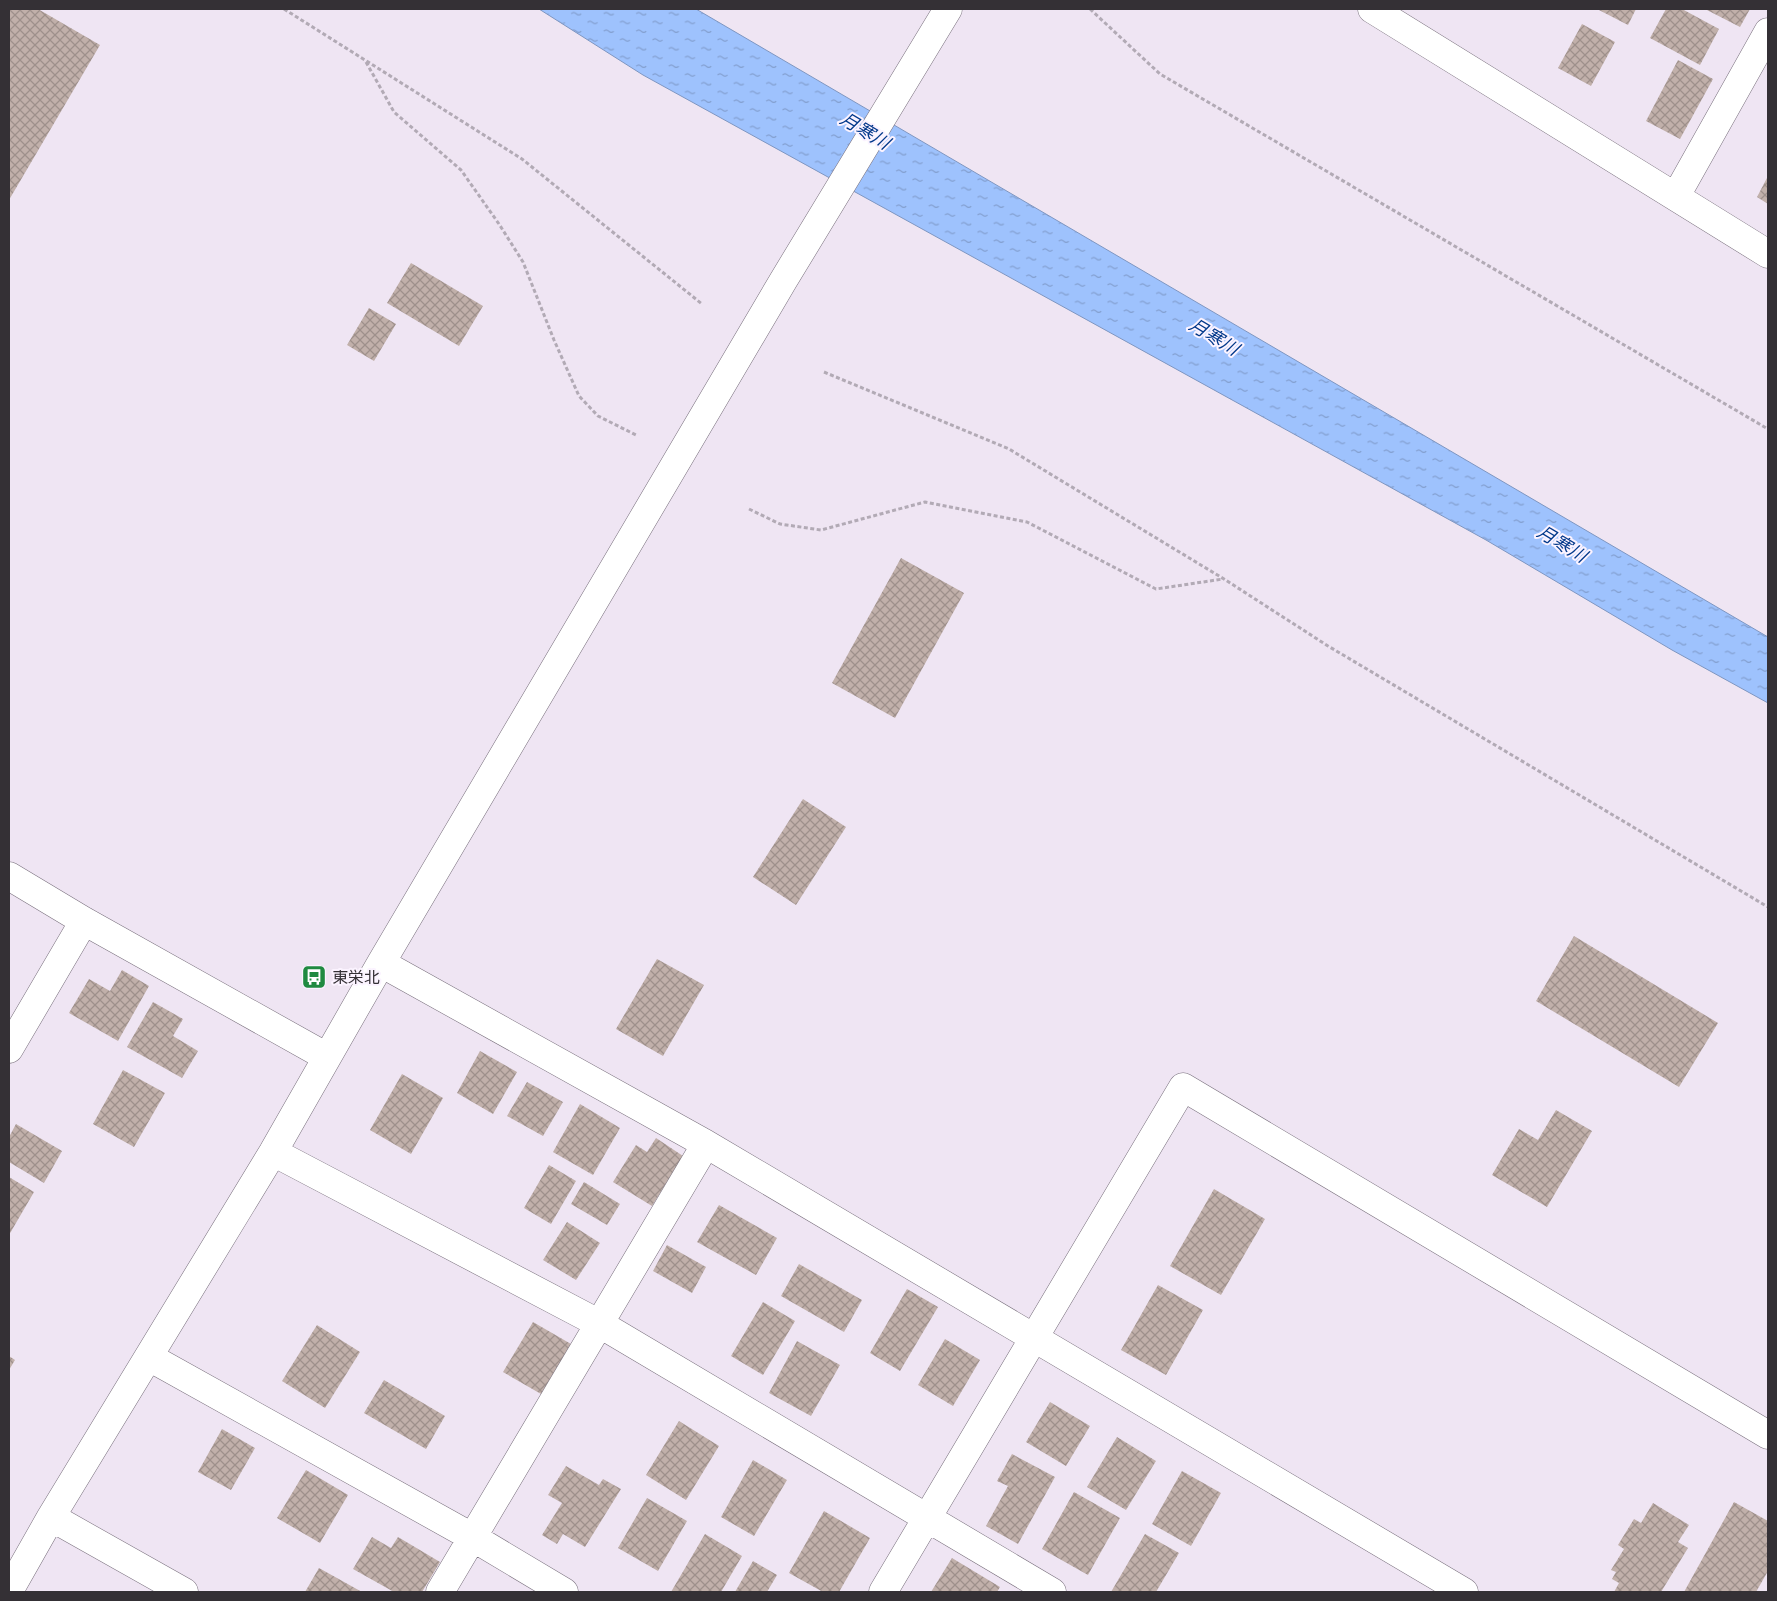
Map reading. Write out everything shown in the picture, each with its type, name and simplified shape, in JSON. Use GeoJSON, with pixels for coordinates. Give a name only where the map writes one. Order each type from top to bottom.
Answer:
{"type":"FeatureCollection","features":[{"type":"Feature","properties":{"kind":"street"},"geometry":{"type":"LineString","coordinates":[[10,1584],[273,1152],[381,963],[783,281],[948,9]]}},
{"type":"Feature","properties":{"kind":"street"},"geometry":{"type":"LineString","coordinates":[[1372,9],[1768,254]]}},
{"type":"Feature","properties":{"kind":"street"},"geometry":{"type":"LineString","coordinates":[[1676,196],[1768,32]]}},
{"type":"Feature","properties":{"kind":"street"},"geometry":{"type":"LineString","coordinates":[[9,876],[84,921],[327,1057]]}},
{"type":"Feature","properties":{"kind":"street"},"geometry":{"type":"LineString","coordinates":[[9,1049],[84,921]]}},
{"type":"Feature","properties":{"kind":"street"},"geometry":{"type":"LineString","coordinates":[[381,963],[706,1144],[1464,1592]]}},
{"type":"Feature","properties":{"kind":"street"},"geometry":{"type":"LineString","coordinates":[[883,1592],[1183,1087],[1768,1435]]}},
{"type":"Feature","properties":{"kind":"street"},"geometry":{"type":"LineString","coordinates":[[440,1592],[706,1144]]}},
{"type":"Feature","properties":{"kind":"street"},"geometry":{"type":"LineString","coordinates":[[273,1152],[600,1324],[1052,1592]]}},
{"type":"Feature","properties":{"kind":"street"},"geometry":{"type":"LineString","coordinates":[[149,1357],[472,1538],[564,1592]]}},
{"type":"Feature","properties":{"kind":"street"},"geometry":{"type":"LineString","coordinates":[[51,1517],[184,1592]]}},
{"type":"Feature","properties":{"kind":"path"},"geometry":{"type":"LineString","coordinates":[[284,9],[522,159],[702,304]]}},
{"type":"Feature","properties":{"kind":"path"},"geometry":{"type":"LineString","coordinates":[[1090,9],[1160,74],[1768,429]]}},
{"type":"Feature","properties":{"kind":"path"},"geometry":{"type":"LineString","coordinates":[[365,60],[394,112],[461,170],[499,224],[522,262],[579,396],[598,416],[636,435]]}},
{"type":"Feature","properties":{"kind":"path"},"geometry":{"type":"LineString","coordinates":[[824,372],[1009,449],[1224,579],[1328,646],[1768,907]]}},
{"type":"Feature","properties":{"kind":"path"},"geometry":{"type":"LineString","coordinates":[[749,509],[780,524],[821,530],[925,502],[1027,522],[1156,589],[1224,579]]}},
{"type":"Feature","properties":{"kind":"water","name":"月寒川"},"geometry":{"type":"Polygon","coordinates":[[[539,9],[696,9],[1768,637],[1768,703],[1672,650],[1486,540],[643,75],[539,9]]]}},
{"type":"Feature","properties":{"kind":"building"},"geometry":{"type":"Polygon","coordinates":[[[9,9],[38,9],[100,45],[9,200],[9,9]]]}},
{"type":"Feature","properties":{"kind":"building"},"geometry":{"type":"Polygon","coordinates":[[[1597,9],[1636,9],[1628,25],[1597,9]]]}},
{"type":"Feature","properties":{"kind":"building"},"geometry":{"type":"Polygon","coordinates":[[[1666,9],[1682,9],[1719,29],[1700,65],[1650,38],[1666,9]]]}},
{"type":"Feature","properties":{"kind":"building"},"geometry":{"type":"Polygon","coordinates":[[[1705,9],[1750,9],[1740,27],[1705,9]]]}},
{"type":"Feature","properties":{"kind":"building"},"geometry":{"type":"Polygon","coordinates":[[[1582,24],[1615,42],[1591,86],[1558,68],[1582,24]]]}},
{"type":"Feature","properties":{"kind":"building"},"geometry":{"type":"Polygon","coordinates":[[[1678,60],[1713,79],[1680,139],[1646,121],[1678,60]]]}},
{"type":"Feature","properties":{"kind":"building"},"geometry":{"type":"Polygon","coordinates":[[[1768,176],[1768,204],[1757,197],[1768,176]]]}},
{"type":"Feature","properties":{"kind":"building"},"geometry":{"type":"Polygon","coordinates":[[[411,263],[483,306],[459,346],[387,303],[411,263]]]}},
{"type":"Feature","properties":{"kind":"building"},"geometry":{"type":"Polygon","coordinates":[[[369,308],[396,324],[374,361],[347,345],[369,308]]]}},
{"type":"Feature","properties":{"kind":"building"},"geometry":{"type":"Polygon","coordinates":[[[901,558],[964,593],[895,718],[832,683],[901,558]]]}},
{"type":"Feature","properties":{"kind":"building"},"geometry":{"type":"Polygon","coordinates":[[[803,799],[846,827],[796,905],[753,877],[803,799]]]}},
{"type":"Feature","properties":{"kind":"building"},"geometry":{"type":"Polygon","coordinates":[[[1574,936],[1718,1023],[1679,1087],[1536,1001],[1574,936]]]}},
{"type":"Feature","properties":{"kind":"building"},"geometry":{"type":"Polygon","coordinates":[[[657,959],[704,985],[663,1056],[616,1029],[657,959]]]}},
{"type":"Feature","properties":{"kind":"building"},"geometry":{"type":"Polygon","coordinates":[[[122,970],[149,986],[118,1041],[69,1013],[89,979],[110,991],[122,970]]]}},
{"type":"Feature","properties":{"kind":"building"},"geometry":{"type":"Polygon","coordinates":[[[153,1002],[183,1019],[173,1036],[198,1051],[182,1078],[127,1047],[153,1002]]]}},
{"type":"Feature","properties":{"kind":"building"},"geometry":{"type":"Polygon","coordinates":[[[480,1051],[517,1072],[493,1114],[457,1093],[480,1051]]]}},
{"type":"Feature","properties":{"kind":"building"},"geometry":{"type":"Polygon","coordinates":[[[123,1070],[165,1093],[134,1147],[93,1124],[123,1070]]]}},
{"type":"Feature","properties":{"kind":"building"},"geometry":{"type":"Polygon","coordinates":[[[402,1074],[443,1098],[411,1154],[370,1130],[402,1074]]]}},
{"type":"Feature","properties":{"kind":"building"},"geometry":{"type":"Polygon","coordinates":[[[527,1082],[563,1102],[543,1136],[507,1116],[527,1082]]]}},
{"type":"Feature","properties":{"kind":"building"},"geometry":{"type":"Polygon","coordinates":[[[580,1104],[620,1128],[593,1175],[553,1152],[580,1104]]]}},
{"type":"Feature","properties":{"kind":"building"},"geometry":{"type":"Polygon","coordinates":[[[1556,1110],[1592,1131],[1547,1207],[1492,1175],[1519,1129],[1538,1140],[1556,1110]]]}},
{"type":"Feature","properties":{"kind":"building"},"geometry":{"type":"Polygon","coordinates":[[[16,1124],[62,1151],[44,1183],[9,1162],[9,1137],[16,1124]]]}},
{"type":"Feature","properties":{"kind":"building"},"geometry":{"type":"Polygon","coordinates":[[[656,1138],[683,1156],[652,1206],[613,1182],[636,1145],[647,1152],[656,1138]]]}},
{"type":"Feature","properties":{"kind":"building"},"geometry":{"type":"Polygon","coordinates":[[[549,1165],[576,1181],[551,1224],[524,1208],[549,1165]]]}},
{"type":"Feature","properties":{"kind":"building"},"geometry":{"type":"Polygon","coordinates":[[[9,1177],[34,1192],[9,1235],[9,1177]]]}},
{"type":"Feature","properties":{"kind":"building"},"geometry":{"type":"Polygon","coordinates":[[[584,1182],[620,1204],[607,1225],[571,1204],[584,1182]]]}},
{"type":"Feature","properties":{"kind":"building"},"geometry":{"type":"Polygon","coordinates":[[[1214,1189],[1265,1219],[1221,1295],[1170,1266],[1214,1189]]]}},
{"type":"Feature","properties":{"kind":"building"},"geometry":{"type":"Polygon","coordinates":[[[719,1205],[777,1238],[756,1275],[697,1242],[719,1205]]]}},
{"type":"Feature","properties":{"kind":"building"},"geometry":{"type":"Polygon","coordinates":[[[567,1222],[600,1243],[576,1280],[543,1260],[567,1222]]]}},
{"type":"Feature","properties":{"kind":"building"},"geometry":{"type":"Polygon","coordinates":[[[667,1245],[706,1267],[692,1293],[653,1271],[667,1245]]]}},
{"type":"Feature","properties":{"kind":"building"},"geometry":{"type":"Polygon","coordinates":[[[799,1264],[862,1300],[844,1332],[781,1296],[799,1264]]]}},
{"type":"Feature","properties":{"kind":"building"},"geometry":{"type":"Polygon","coordinates":[[[1158,1285],[1203,1310],[1166,1375],[1121,1350],[1158,1285]]]}},
{"type":"Feature","properties":{"kind":"building"},"geometry":{"type":"Polygon","coordinates":[[[907,1289],[938,1307],[900,1371],[870,1353],[907,1289]]]}},
{"type":"Feature","properties":{"kind":"building"},"geometry":{"type":"Polygon","coordinates":[[[763,1302],[795,1321],[763,1375],[731,1356],[763,1302]]]}},
{"type":"Feature","properties":{"kind":"building"},"geometry":{"type":"Polygon","coordinates":[[[533,1322],[571,1344],[541,1394],[503,1372],[533,1322]]]}},
{"type":"Feature","properties":{"kind":"building"},"geometry":{"type":"Polygon","coordinates":[[[317,1325],[360,1352],[325,1408],[282,1381],[317,1325]]]}},
{"type":"Feature","properties":{"kind":"building"},"geometry":{"type":"Polygon","coordinates":[[[945,1339],[980,1360],[953,1406],[918,1385],[945,1339]]]}},
{"type":"Feature","properties":{"kind":"building"},"geometry":{"type":"Polygon","coordinates":[[[797,1341],[840,1365],[811,1416],[769,1393],[797,1341]]]}},
{"type":"Feature","properties":{"kind":"building"},"geometry":{"type":"Polygon","coordinates":[[[9,1356],[15,1360],[9,1370],[9,1356]]]}},
{"type":"Feature","properties":{"kind":"building"},"geometry":{"type":"Polygon","coordinates":[[[384,1380],[445,1416],[426,1449],[364,1413],[384,1380]]]}},
{"type":"Feature","properties":{"kind":"building"},"geometry":{"type":"Polygon","coordinates":[[[1050,1402],[1090,1426],[1066,1466],[1026,1442],[1050,1402]]]}},
{"type":"Feature","properties":{"kind":"building"},"geometry":{"type":"Polygon","coordinates":[[[679,1421],[719,1446],[686,1500],[646,1475],[679,1421]]]}},
{"type":"Feature","properties":{"kind":"building"},"geometry":{"type":"Polygon","coordinates":[[[222,1429],[255,1448],[231,1490],[198,1472],[222,1429]]]}},
{"type":"Feature","properties":{"kind":"building"},"geometry":{"type":"Polygon","coordinates":[[[1117,1437],[1156,1461],[1126,1510],[1087,1487],[1117,1437]]]}},
{"type":"Feature","properties":{"kind":"building"},"geometry":{"type":"Polygon","coordinates":[[[1012,1454],[1055,1477],[1018,1544],[986,1526],[1008,1486],[997,1481],[1012,1454]]]}},
{"type":"Feature","properties":{"kind":"building"},"geometry":{"type":"Polygon","coordinates":[[[753,1460],[787,1480],[754,1536],[721,1517],[753,1460]]]}},
{"type":"Feature","properties":{"kind":"building"},"geometry":{"type":"Polygon","coordinates":[[[566,1466],[599,1485],[603,1479],[621,1489],[585,1547],[563,1534],[557,1544],[542,1535],[562,1503],[548,1495],[566,1466]]]}},
{"type":"Feature","properties":{"kind":"building"},"geometry":{"type":"Polygon","coordinates":[[[306,1470],[348,1495],[320,1543],[277,1518],[306,1470]]]}},
{"type":"Feature","properties":{"kind":"building"},"geometry":{"type":"Polygon","coordinates":[[[1182,1471],[1221,1493],[1191,1546],[1152,1524],[1182,1471]]]}},
{"type":"Feature","properties":{"kind":"building"},"geometry":{"type":"Polygon","coordinates":[[[1074,1492],[1120,1518],[1088,1575],[1042,1549],[1074,1492]]]}},
{"type":"Feature","properties":{"kind":"building"},"geometry":{"type":"Polygon","coordinates":[[[647,1498],[687,1521],[658,1571],[618,1548],[647,1498]]]}},
{"type":"Feature","properties":{"kind":"building"},"geometry":{"type":"Polygon","coordinates":[[[1734,1502],[1768,1521],[1768,1571],[1756,1592],[1684,1592],[1734,1502]]]}},
{"type":"Feature","properties":{"kind":"building"},"geometry":{"type":"Polygon","coordinates":[[[1653,1503],[1689,1525],[1678,1542],[1688,1548],[1661,1592],[1614,1592],[1619,1583],[1612,1579],[1616,1572],[1611,1570],[1624,1549],[1618,1545],[1634,1519],[1641,1523],[1653,1503]]]}},
{"type":"Feature","properties":{"kind":"building"},"geometry":{"type":"Polygon","coordinates":[[[824,1511],[870,1538],[839,1592],[823,1592],[789,1573],[824,1511]]]}},
{"type":"Feature","properties":{"kind":"building"},"geometry":{"type":"Polygon","coordinates":[[[705,1534],[742,1556],[721,1592],[671,1592],[705,1534]]]}},
{"type":"Feature","properties":{"kind":"building"},"geometry":{"type":"Polygon","coordinates":[[[1145,1534],[1179,1553],[1156,1592],[1111,1592],[1145,1534]]]}},
{"type":"Feature","properties":{"kind":"building"},"geometry":{"type":"Polygon","coordinates":[[[372,1537],[391,1548],[398,1537],[440,1562],[422,1592],[394,1592],[353,1569],[372,1537]]]}},
{"type":"Feature","properties":{"kind":"building"},"geometry":{"type":"Polygon","coordinates":[[[952,1558],[1000,1587],[997,1592],[931,1592],[952,1558]]]}},
{"type":"Feature","properties":{"kind":"building"},"geometry":{"type":"Polygon","coordinates":[[[753,1561],[777,1575],[767,1592],[735,1592],[753,1561]]]}},
{"type":"Feature","properties":{"kind":"building"},"geometry":{"type":"Polygon","coordinates":[[[319,1568],[362,1592],[305,1592],[319,1568]]]}},
{"type":"Feature","properties":{"kind":"place","name":"東栄北"},"geometry":{"type":"Point","coordinates":[314,977]}}]}
